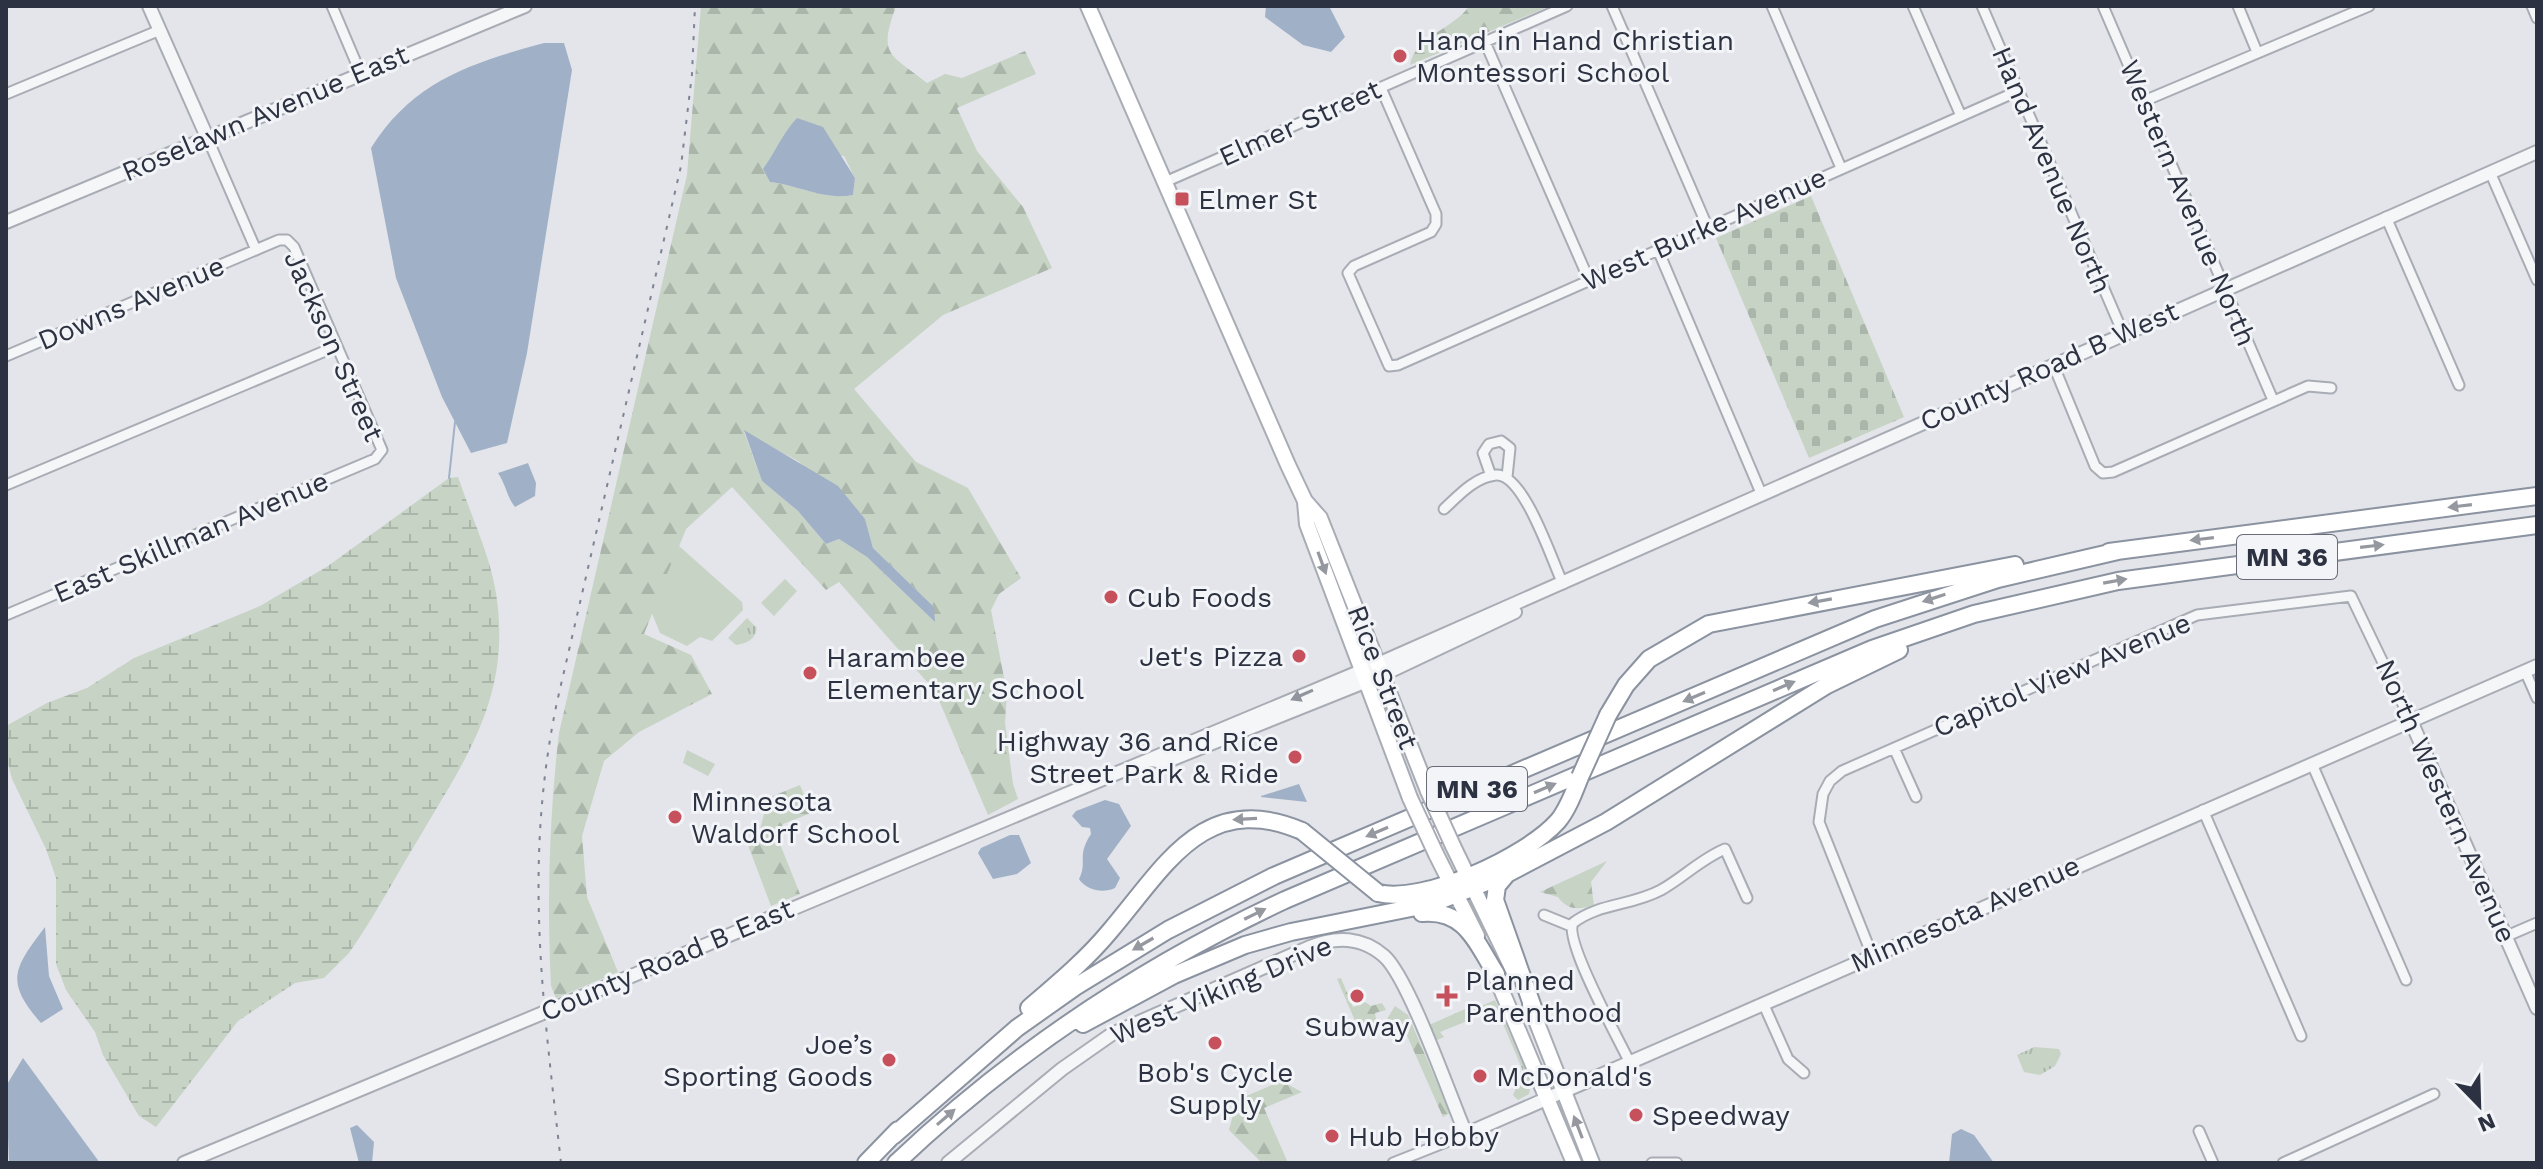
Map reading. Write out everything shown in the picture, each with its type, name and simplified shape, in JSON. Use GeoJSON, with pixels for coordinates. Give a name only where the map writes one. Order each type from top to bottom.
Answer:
{"type":"FeatureCollection","features":[{"type":"Feature","properties":{"kind":"highway","name":"MN 36"},"geometry":{"type":"LineString","coordinates":[[866,1163],[1017,1028],[1075,987],[1168,930],[1274,876],[1903,609],[2010,576],[2118,551],[2537,496]]}},
{"type":"Feature","properties":{"kind":"highway","name":"MN 36"},"geometry":{"type":"LineString","coordinates":[[896,1163],[999,1074],[1080,1015],[1172,957],[1285,900],[1872,649],[1974,614],[2038,597],[2162,573],[2537,525]]}},
{"type":"Feature","properties":{"kind":"highway"},"geometry":{"type":"LineString","coordinates":[[1471,883],[1531,842],[1564,812],[1608,715],[1626,685],[1649,659],[1709,624],[2049,558],[2118,551]]}},
{"type":"Feature","properties":{"kind":"highway"},"geometry":{"type":"LineString","coordinates":[[1369,918],[1507,874],[1606,822],[1859,668],[1950,629],[2038,597]]}},
{"type":"Feature","properties":{"kind":"highway"},"geometry":{"type":"LineString","coordinates":[[893,1136],[953,1072],[1089,955],[1163,866],[1200,832],[1234,819],[1277,821],[1302,831],[1378,893],[1412,896],[1453,890]]}},
{"type":"Feature","properties":{"kind":"highway"},"geometry":{"type":"LineString","coordinates":[[1507,874],[1497,886],[1495,900],[1535,1013]]}},
{"type":"Feature","properties":{"kind":"highway"},"geometry":{"type":"LineString","coordinates":[[999,1074],[1152,985],[1201,962],[1279,935],[1369,918],[1445,913],[1460,921],[1496,974]]}},
{"type":"Feature","properties":{"kind":"main road","name":"Rice Street"},"geometry":{"type":"LineString","coordinates":[[1088,6],[1305,501],[1320,518],[1428,791],[1535,1013],[1592,1163]]}},
{"type":"Feature","properties":{"kind":"main road","name":"Rice Street"},"geometry":{"type":"LineString","coordinates":[[1305,501],[1307,524],[1410,798],[1496,974],[1574,1163]]}},
{"type":"Feature","properties":{"kind":"street","name":"Jackson Street"},"geometry":{"type":"LineString","coordinates":[[149,6],[256,250],[282,240],[292,244],[381,448],[375,459]]}},
{"type":"Feature","properties":{"kind":"street"},"geometry":{"type":"LineString","coordinates":[[332,6],[360,72]]}},
{"type":"Feature","properties":{"kind":"street","name":"Roselawn Avenue East"},"geometry":{"type":"LineString","coordinates":[[6,222],[360,72],[525,6]]}},
{"type":"Feature","properties":{"kind":"street","name":"Elmer Street"},"geometry":{"type":"LineString","coordinates":[[1165,182],[1567,6]]}},
{"type":"Feature","properties":{"kind":"street"},"geometry":{"type":"LineString","coordinates":[[1612,6],[1708,228]]}},
{"type":"Feature","properties":{"kind":"street"},"geometry":{"type":"LineString","coordinates":[[1772,6],[1841,168]]}},
{"type":"Feature","properties":{"kind":"street"},"geometry":{"type":"LineString","coordinates":[[1913,6],[1961,116]]}},
{"type":"Feature","properties":{"kind":"street","name":"Hand Avenue North"},"geometry":{"type":"LineString","coordinates":[[1982,6],[2123,333]]}},
{"type":"Feature","properties":{"kind":"street","name":"Western Avenue North"},"geometry":{"type":"LineString","coordinates":[[2103,6],[2273,400]]}},
{"type":"Feature","properties":{"kind":"street"},"geometry":{"type":"LineString","coordinates":[[2238,6],[2257,52]]}},
{"type":"Feature","properties":{"kind":"street"},"geometry":{"type":"LineString","coordinates":[[2144,101],[2369,6]]}},
{"type":"Feature","properties":{"kind":"street"},"geometry":{"type":"LineString","coordinates":[[2532,6],[2537,18]]}},
{"type":"Feature","properties":{"kind":"street"},"geometry":{"type":"LineString","coordinates":[[6,94],[160,30]]}},
{"type":"Feature","properties":{"kind":"street"},"geometry":{"type":"LineString","coordinates":[[1485,42],[1589,280]]}},
{"type":"Feature","properties":{"kind":"street","name":"West Burke Avenue"},"geometry":{"type":"LineString","coordinates":[[1381,88],[1436,214],[1436,224],[1431,232],[1354,266],[1348,273],[1389,366],[1398,365],[2018,91]]}},
{"type":"Feature","properties":{"kind":"street","name":"County Road B West"},"geometry":{"type":"LineString","coordinates":[[1380,669],[1497,622],[1563,584],[1761,493],[2537,152]]}},
{"type":"Feature","properties":{"kind":"street"},"geometry":{"type":"LineString","coordinates":[[2490,172],[2537,280]]}},
{"type":"Feature","properties":{"kind":"street"},"geometry":{"type":"LineString","coordinates":[[2386,217],[2459,385]]}},
{"type":"Feature","properties":{"kind":"street","name":"Downs Avenue"},"geometry":{"type":"LineString","coordinates":[[6,356],[256,250]]}},
{"type":"Feature","properties":{"kind":"street"},"geometry":{"type":"LineString","coordinates":[[1658,250],[1761,493]]}},
{"type":"Feature","properties":{"kind":"street"},"geometry":{"type":"LineString","coordinates":[[6,485],[337,346]]}},
{"type":"Feature","properties":{"kind":"street"},"geometry":{"type":"LineString","coordinates":[[2053,364],[2095,466],[2103,473],[2113,472],[2308,386],[2331,388]]}},
{"type":"Feature","properties":{"kind":"street"},"geometry":{"type":"LineString","coordinates":[[1491,476],[1483,453],[1489,444],[1501,441],[1510,448],[1507,477]]}},
{"type":"Feature","properties":{"kind":"street","name":"East Skillman Avenue"},"geometry":{"type":"LineString","coordinates":[[6,615],[375,459]]}},
{"type":"Feature","properties":{"kind":"street"},"geometry":{"type":"LineString","coordinates":[[1444,509],[1467,488],[1491,476],[1507,477],[1523,494],[1563,584]]}},
{"type":"Feature","properties":{"kind":"street","name":"North Western Avenue"},"geometry":{"type":"LineString","coordinates":[[2351,596],[2411,721],[2537,1008]]}},
{"type":"Feature","properties":{"kind":"street","name":"Capitol View Avenue"},"geometry":{"type":"LineString","coordinates":[[1872,955],[1819,822],[1823,794],[1830,781],[1842,771],[2197,615],[2351,596]]}},
{"type":"Feature","properties":{"kind":"street"},"geometry":{"type":"LineString","coordinates":[[2531,668],[2537,698]]}},
{"type":"Feature","properties":{"kind":"street","name":"Minnesota Avenue"},"geometry":{"type":"LineString","coordinates":[[1393,1163],[1466,1134],[2531,668]]}},
{"type":"Feature","properties":{"kind":"street","name":"County Road B East"},"geometry":{"type":"LineString","coordinates":[[184,1163],[1151,760],[1162,751],[1380,669]]}},
{"type":"Feature","properties":{"kind":"street"},"geometry":{"type":"LineString","coordinates":[[1894,748],[1916,797]]}},
{"type":"Feature","properties":{"kind":"street"},"geometry":{"type":"LineString","coordinates":[[2312,764],[2406,980]]}},
{"type":"Feature","properties":{"kind":"street"},"geometry":{"type":"LineString","coordinates":[[2203,810],[2301,1036]]}},
{"type":"Feature","properties":{"kind":"street"},"geometry":{"type":"LineString","coordinates":[[1571,926],[1601,907],[1622,906],[1661,890],[1698,862],[1725,849],[1747,898]]}},
{"type":"Feature","properties":{"kind":"street"},"geometry":{"type":"LineString","coordinates":[[1544,915],[1571,926]]}},
{"type":"Feature","properties":{"kind":"street"},"geometry":{"type":"LineString","coordinates":[[2507,936],[2537,923]]}},
{"type":"Feature","properties":{"kind":"street"},"geometry":{"type":"LineString","coordinates":[[1571,926],[1571,936],[1591,987],[1629,1061]]}},
{"type":"Feature","properties":{"kind":"street","name":"West Viking Drive"},"geometry":{"type":"LineString","coordinates":[[948,1163],[1062,1069],[1112,1034],[1160,1010],[1310,947],[1344,938],[1371,947],[1395,968],[1466,1134]]}},
{"type":"Feature","properties":{"kind":"street"},"geometry":{"type":"LineString","coordinates":[[1763,1003],[1788,1059],[1804,1073]]}},
{"type":"Feature","properties":{"kind":"street"},"geometry":{"type":"LineString","coordinates":[[2283,1163],[2434,1094]]}},
{"type":"Feature","properties":{"kind":"street"},"geometry":{"type":"LineString","coordinates":[[2199,1131],[2213,1163]]}},
{"type":"Feature","properties":{"kind":"street"},"geometry":{"type":"LineString","coordinates":[[1652,1163],[1677,1163]]}},
{"type":"Feature","properties":{"kind":"green space"},"geometry":{"type":"Polygon","coordinates":[[[701,6],[896,6],[888,35],[890,52],[927,83],[945,74],[962,78],[1025,51],[1036,74],[957,108],[977,151],[1023,207],[1052,268],[943,315],[854,389],[916,462],[968,488],[1021,578],[999,594],[991,610],[1007,693],[1005,723],[1018,799],[988,815],[935,691],[839,582],[826,590],[732,487],[686,529],[644,634],[691,655],[712,694],[639,732],[604,761],[582,836],[587,897],[618,972],[556,998],[551,986],[549,891],[559,733],[687,175],[701,6]],[[775,152],[764,169],[770,182],[833,196],[853,195],[855,178],[844,156],[775,152]],[[744,432],[762,481],[798,511],[826,544],[839,539],[867,557],[934,621],[934,607],[873,548],[865,519],[798,461],[744,432]]]}},
{"type":"Feature","properties":{"kind":"green space"},"geometry":{"type":"Polygon","coordinates":[[[1469,6],[1550,6],[1410,65],[1419,47],[1469,6]]]}},
{"type":"Feature","properties":{"kind":"green space"},"geometry":{"type":"Polygon","coordinates":[[[1811,196],[1904,417],[1809,458],[1716,238],[1811,196]]]}},
{"type":"Feature","properties":{"kind":"green space"},"geometry":{"type":"Polygon","coordinates":[[[458,477],[489,563],[496,593],[499,630],[491,694],[469,752],[349,953],[324,978],[295,983],[238,1021],[156,1127],[139,1116],[103,1055],[95,1032],[66,990],[56,964],[56,878],[46,849],[12,779],[6,756],[6,726],[47,703],[87,688],[134,658],[260,606],[328,566],[449,478],[458,477]]]}},
{"type":"Feature","properties":{"kind":"green space"},"geometry":{"type":"Polygon","coordinates":[[[679,546],[742,602],[743,610],[712,641],[700,637],[687,646],[660,633],[651,611],[679,546]]]}},
{"type":"Feature","properties":{"kind":"green space"},"geometry":{"type":"Polygon","coordinates":[[[785,579],[797,591],[774,616],[761,603],[785,579]]]}},
{"type":"Feature","properties":{"kind":"green space"},"geometry":{"type":"Polygon","coordinates":[[[747,618],[757,628],[756,632],[750,640],[736,645],[728,638],[747,618]]]}},
{"type":"Feature","properties":{"kind":"green space"},"geometry":{"type":"Polygon","coordinates":[[[687,750],[715,764],[708,776],[683,763],[687,750]]]}},
{"type":"Feature","properties":{"kind":"green space"},"geometry":{"type":"Polygon","coordinates":[[[800,785],[811,813],[783,824],[778,839],[800,894],[771,906],[748,845],[758,838],[768,798],[800,785]]]}},
{"type":"Feature","properties":{"kind":"green space"},"geometry":{"type":"Polygon","coordinates":[[[1607,861],[1591,882],[1594,906],[1570,907],[1558,897],[1540,892],[1607,861]]]}},
{"type":"Feature","properties":{"kind":"green space"},"geometry":{"type":"Polygon","coordinates":[[[1341,978],[1353,1007],[1365,1002],[1371,1006],[1382,1003],[1386,1010],[1375,1013],[1377,1025],[1356,1023],[1337,979],[1341,978]]]}},
{"type":"Feature","properties":{"kind":"green space"},"geometry":{"type":"Polygon","coordinates":[[[1495,1000],[1531,1083],[1529,1094],[1518,1100],[1513,1095],[1523,1071],[1501,1019],[1492,1011],[1440,1032],[1444,1037],[1437,1040],[1427,1026],[1465,1009],[1466,1004],[1470,1011],[1495,1000]]]}},
{"type":"Feature","properties":{"kind":"green space"},"geometry":{"type":"Polygon","coordinates":[[[1395,1006],[1408,1015],[1450,1113],[1443,1117],[1405,1031],[1384,1024],[1395,1006]]]}},
{"type":"Feature","properties":{"kind":"green space"},"geometry":{"type":"Polygon","coordinates":[[[2034,1047],[2059,1049],[2061,1054],[2055,1066],[2040,1075],[2024,1072],[2017,1055],[2034,1047]]]}},
{"type":"Feature","properties":{"kind":"green space"},"geometry":{"type":"Polygon","coordinates":[[[1281,1081],[1302,1092],[1264,1108],[1288,1163],[1262,1163],[1229,1130],[1237,1100],[1281,1081]]]}},
{"type":"Feature","properties":{"kind":"water"},"geometry":{"type":"Polygon","coordinates":[[[1266,6],[1329,6],[1345,37],[1331,52],[1303,45],[1265,17],[1266,6]]]}},
{"type":"Feature","properties":{"kind":"water"},"geometry":{"type":"Polygon","coordinates":[[[544,43],[564,43],[572,70],[527,353],[507,443],[471,453],[442,397],[396,278],[371,148],[405,106],[446,78],[492,58],[544,43]]]}},
{"type":"Feature","properties":{"kind":"water"},"geometry":{"type":"Polygon","coordinates":[[[797,118],[823,127],[855,178],[853,195],[833,196],[770,182],[763,169],[797,118]]]}},
{"type":"Feature","properties":{"kind":"water"},"geometry":{"type":"Polygon","coordinates":[[[744,430],[838,486],[865,519],[873,548],[934,607],[935,622],[867,557],[839,539],[826,544],[798,511],[762,481],[744,430]]]}},
{"type":"Feature","properties":{"kind":"water"},"geometry":{"type":"Polygon","coordinates":[[[528,463],[536,483],[535,496],[515,507],[498,473],[528,463]]]}},
{"type":"Feature","properties":{"kind":"water"},"geometry":{"type":"Polygon","coordinates":[[[1299,784],[1307,802],[1261,797],[1261,796],[1299,784]]]}},
{"type":"Feature","properties":{"kind":"water"},"geometry":{"type":"Polygon","coordinates":[[[1105,800],[1119,804],[1131,826],[1107,859],[1120,878],[1115,888],[1100,891],[1086,886],[1079,879],[1084,848],[1091,834],[1090,828],[1082,827],[1072,816],[1076,811],[1105,800]]]}},
{"type":"Feature","properties":{"kind":"water"},"geometry":{"type":"Polygon","coordinates":[[[1010,835],[1019,835],[1031,863],[1017,874],[993,879],[978,853],[981,848],[1010,835]]]}},
{"type":"Feature","properties":{"kind":"water"},"geometry":{"type":"Polygon","coordinates":[[[45,927],[49,976],[63,1009],[41,1023],[22,997],[18,975],[26,954],[45,927]]]}},
{"type":"Feature","properties":{"kind":"water"},"geometry":{"type":"Polygon","coordinates":[[[23,1058],[100,1163],[9,1163],[6,1086],[23,1058]]]}},
{"type":"Feature","properties":{"kind":"water"},"geometry":{"type":"Polygon","coordinates":[[[357,1125],[374,1142],[372,1163],[359,1163],[350,1128],[357,1125]]]}},
{"type":"Feature","properties":{"kind":"water"},"geometry":{"type":"Polygon","coordinates":[[[1961,1129],[1974,1135],[1994,1163],[1949,1163],[1952,1134],[1961,1129]]]}},
{"type":"Feature","properties":{"kind":"waterway"},"geometry":{"type":"LineString","coordinates":[[449,478],[455,422]]}},
{"type":"Feature","properties":{"kind":"railway"},"geometry":{"type":"LineString","coordinates":[[561,1163],[540,933],[541,820],[547,762],[557,702],[681,166],[692,74],[695,6]]}},
{"type":"Feature","properties":{"kind":"place","name":"Hand in Hand Christian Montessori School"},"geometry":{"type":"Point","coordinates":[1400,56]}},
{"type":"Feature","properties":{"kind":"place","name":"Elmer St"},"geometry":{"type":"Point","coordinates":[1182,199]}},
{"type":"Feature","properties":{"kind":"place","name":"Cub Foods"},"geometry":{"type":"Point","coordinates":[1111,597]}},
{"type":"Feature","properties":{"kind":"place","name":"Jet's Pizza"},"geometry":{"type":"Point","coordinates":[1299,656]}},
{"type":"Feature","properties":{"kind":"place","name":"Harambee Elementary School"},"geometry":{"type":"Point","coordinates":[810,673]}},
{"type":"Feature","properties":{"kind":"place","name":"Highway 36 and Rice Street Park & Ride"},"geometry":{"type":"Point","coordinates":[1295,757]}},
{"type":"Feature","properties":{"kind":"place","name":"Minnesota Waldorf School"},"geometry":{"type":"Point","coordinates":[675,817]}},
{"type":"Feature","properties":{"kind":"place","name":"Subway"},"geometry":{"type":"Point","coordinates":[1357,996]}},
{"type":"Feature","properties":{"kind":"place","name":"Planned Parenthood"},"geometry":{"type":"Point","coordinates":[1447,996]}},
{"type":"Feature","properties":{"kind":"place","name":"Bob's Cycle Supply"},"geometry":{"type":"Point","coordinates":[1215,1043]}},
{"type":"Feature","properties":{"kind":"place","name":"Joe’s Sporting Goods"},"geometry":{"type":"Point","coordinates":[889,1060]}},
{"type":"Feature","properties":{"kind":"place","name":"McDonald's"},"geometry":{"type":"Point","coordinates":[1480,1076]}},
{"type":"Feature","properties":{"kind":"place","name":"Speedway"},"geometry":{"type":"Point","coordinates":[1636,1115]}},
{"type":"Feature","properties":{"kind":"place","name":"Hub Hobby"},"geometry":{"type":"Point","coordinates":[1332,1136]}}]}
